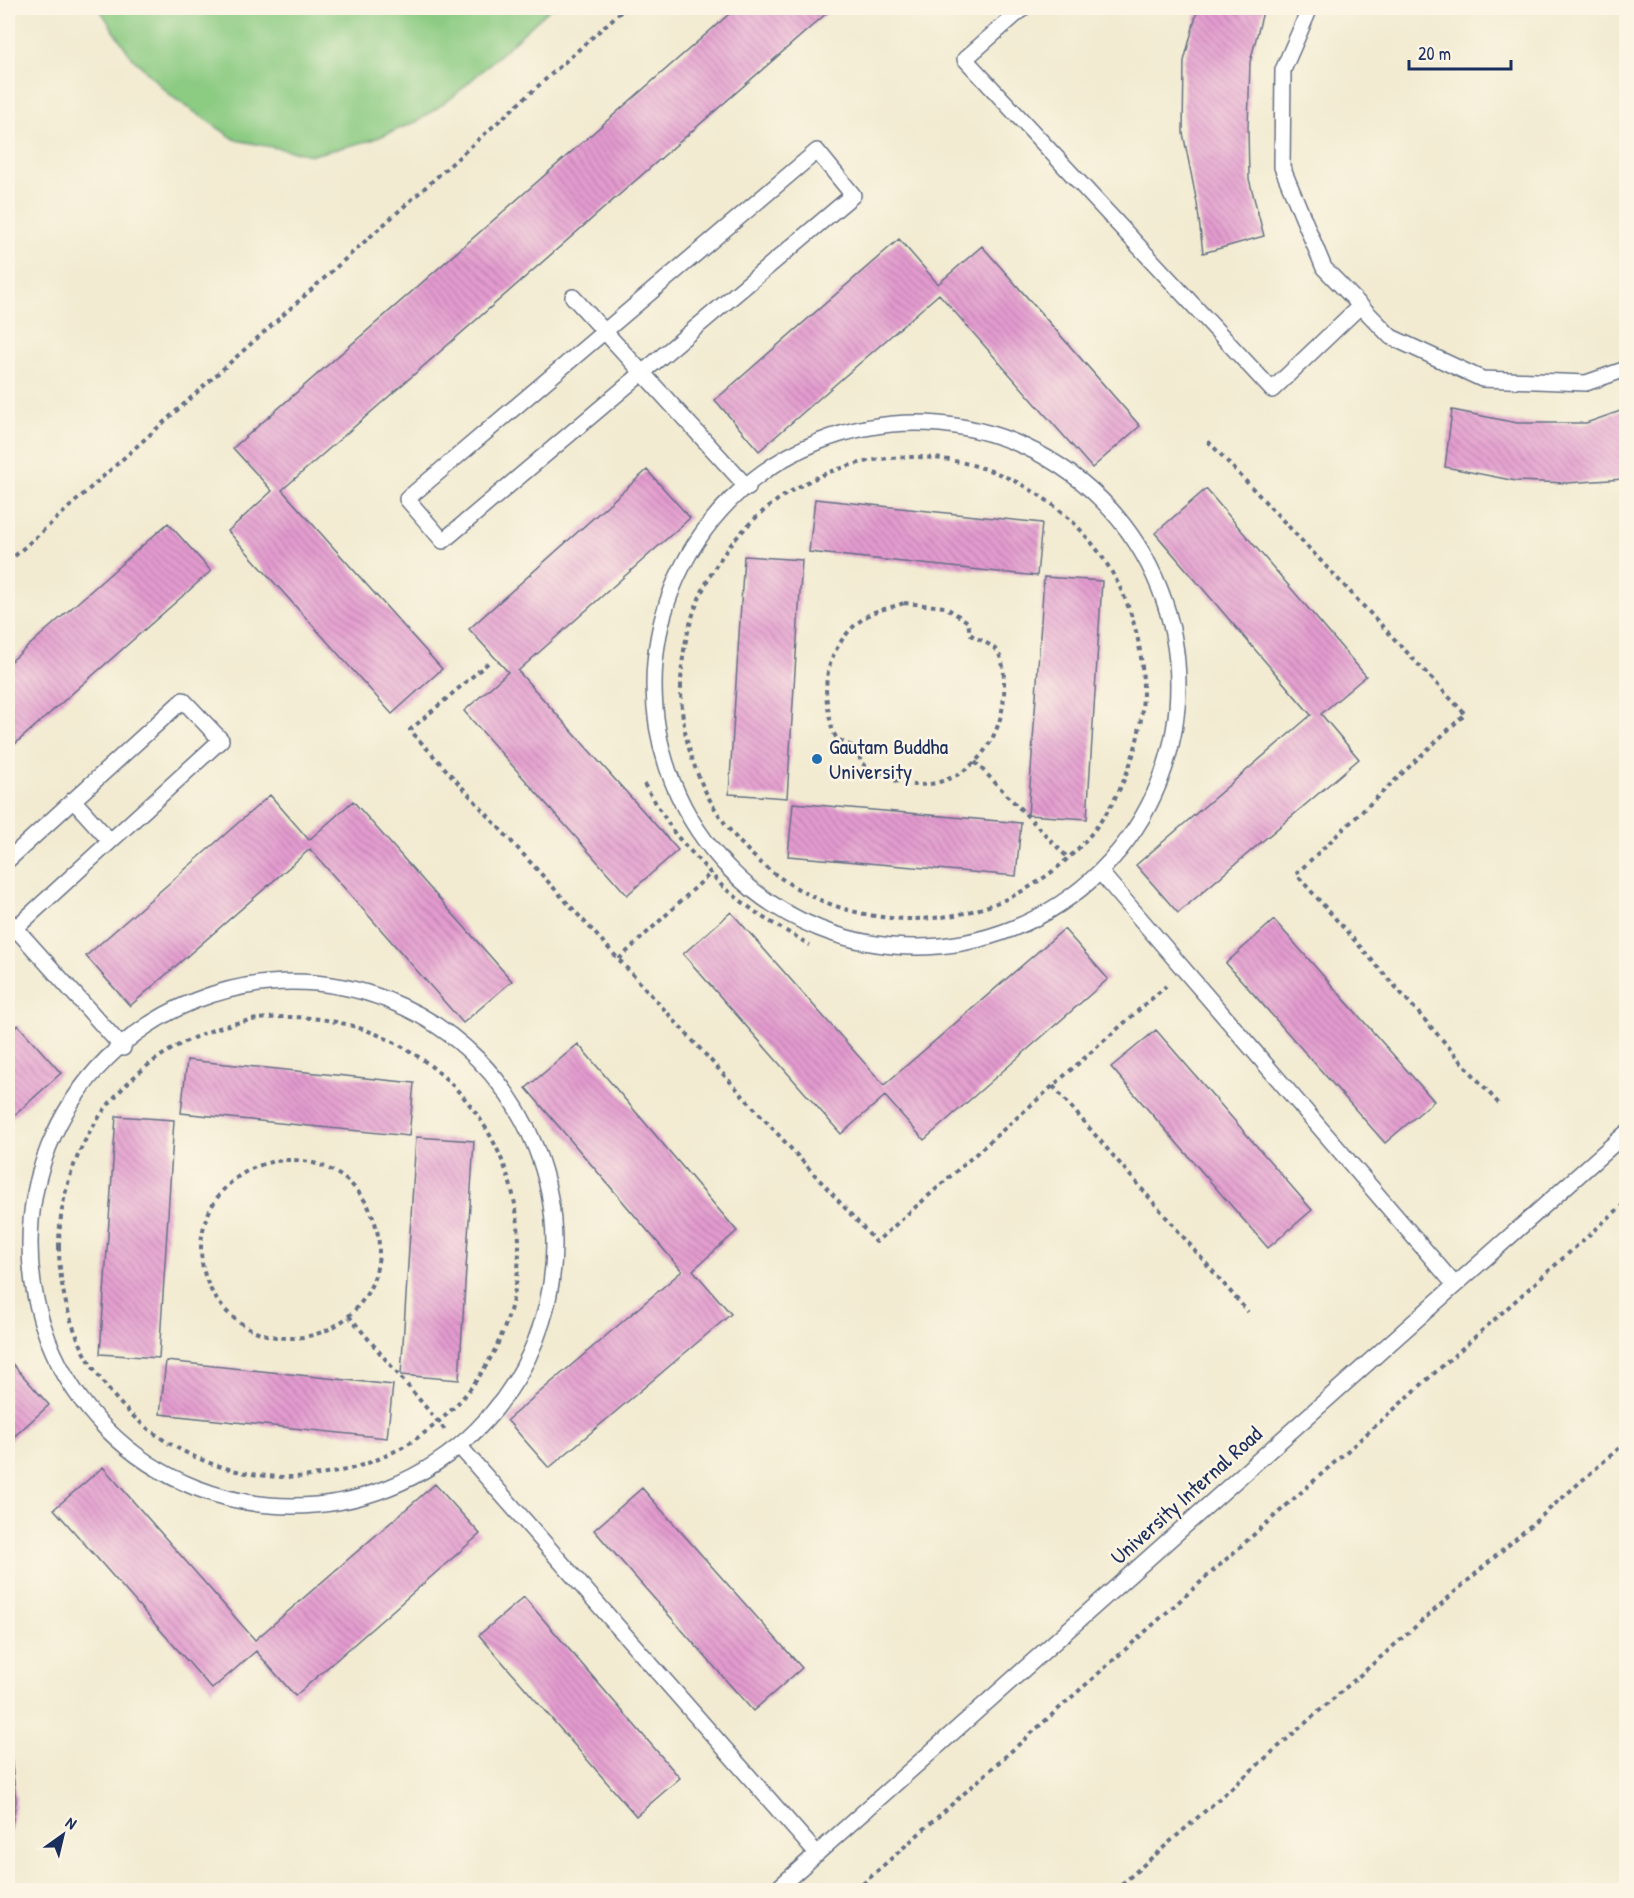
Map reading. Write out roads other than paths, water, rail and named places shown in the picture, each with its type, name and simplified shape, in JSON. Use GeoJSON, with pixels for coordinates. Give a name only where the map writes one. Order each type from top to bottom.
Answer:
{"type":"FeatureCollection","features":[{"type":"Feature","properties":{"kind":"lane"},"geometry":{"type":"LineString","coordinates":[[1023,8],[965,59],[1272,390],[1360,306]]}},
{"type":"Feature","properties":{"kind":"lane"},"geometry":{"type":"LineString","coordinates":[[1310,8],[1283,70],[1282,167],[1324,268],[1391,337],[1482,378],[1586,383],[1626,369]]}},
{"type":"Feature","properties":{"kind":"lane"},"geometry":{"type":"LineString","coordinates":[[817,151],[853,195],[443,541],[407,499],[604,331],[817,151]]}},
{"type":"Feature","properties":{"kind":"lane"},"geometry":{"type":"LineString","coordinates":[[573,297],[748,488]]}},
{"type":"Feature","properties":{"kind":"lane"},"geometry":{"type":"LineString","coordinates":[[879,423],[990,432],[1080,478],[1145,552],[1179,656],[1173,749],[1126,847],[1101,873],[1085,889],[1044,917],[952,949],[855,942],[764,901],[696,832],[655,730],[656,634],[701,530],[788,453],[851,428],[879,423]]}},
{"type":"Feature","properties":{"kind":"lane"},"geometry":{"type":"LineString","coordinates":[[8,860],[183,700],[221,740],[110,841],[10,927],[123,1048]]}},
{"type":"Feature","properties":{"kind":"lane"},"geometry":{"type":"LineString","coordinates":[[73,800],[110,841]]}},
{"type":"Feature","properties":{"kind":"lane"},"geometry":{"type":"LineString","coordinates":[[1101,873],[1455,1286]]}},
{"type":"Feature","properties":{"kind":"lane"},"geometry":{"type":"LineString","coordinates":[[255,982],[366,991],[456,1038],[520,1111],[555,1215],[549,1308],[502,1406],[460,1448],[420,1476],[335,1505],[231,1501],[140,1460],[72,1391],[31,1290],[32,1192],[76,1089],[123,1048],[163,1012],[227,987],[255,982]]}},
{"type":"Feature","properties":{"kind":"lane","name":"University Internal Road"},"geometry":{"type":"LineString","coordinates":[[776,1890],[1626,1133]]}},
{"type":"Feature","properties":{"kind":"lane"},"geometry":{"type":"LineString","coordinates":[[460,1448],[817,1854]]}},
{"type":"Feature","properties":{"kind":"place","name":"Gautam Buddha University"},"geometry":{"type":"Point","coordinates":[817,759]}}]}
